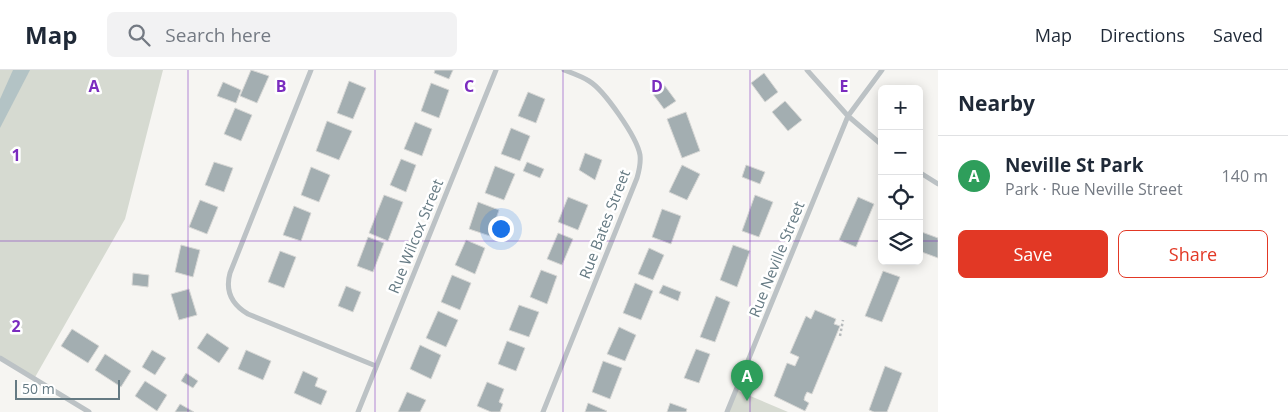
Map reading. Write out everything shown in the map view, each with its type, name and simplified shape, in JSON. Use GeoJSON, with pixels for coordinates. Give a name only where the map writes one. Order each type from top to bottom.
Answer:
{"type":"FeatureCollection","features":[{"type":"Feature","properties":{"kind":"street"},"geometry":{"type":"LineString","coordinates":[[311,70],[230,273],[228,288],[232,301],[248,314],[376,366]]}},
{"type":"Feature","properties":{"kind":"street","name":"Rue Wilcox Street"},"geometry":{"type":"LineString","coordinates":[[358,412],[496,70]]}},
{"type":"Feature","properties":{"kind":"street","name":"Rue Bates Street"},"geometry":{"type":"LineString","coordinates":[[543,412],[640,167],[640,154],[632,136],[598,89],[590,82],[564,70]]}},
{"type":"Feature","properties":{"kind":"street"},"geometry":{"type":"LineString","coordinates":[[807,70],[848,116],[878,142]]}},
{"type":"Feature","properties":{"kind":"street","name":"Rue Neville Street"},"geometry":{"type":"LineString","coordinates":[[728,412],[848,116],[882,70]]}},
{"type":"Feature","properties":{"kind":"street"},"geometry":{"type":"LineString","coordinates":[[923,175],[938,184]]}},
{"type":"Feature","properties":{"kind":"street"},"geometry":{"type":"LineString","coordinates":[[0,358],[89,412]]}},
{"type":"Feature","properties":{"kind":"path"},"geometry":{"type":"LineString","coordinates":[[840,336],[843,320]]}},
{"type":"Feature","properties":{"kind":"shaded area"},"geometry":{"type":"Polygon","coordinates":[[[0,70],[163,70],[125,219],[34,379],[0,358],[0,70]]]}},
{"type":"Feature","properties":{"kind":"shaded area"},"geometry":{"type":"Polygon","coordinates":[[[13,70],[30,70],[0,128],[0,99],[13,70]]]}},
{"type":"Feature","properties":{"kind":"shaded area"},"geometry":{"type":"Polygon","coordinates":[[[736,390],[788,412],[727,412],[736,390]]]}},
{"type":"Feature","properties":{"kind":"building"},"geometry":{"type":"Polygon","coordinates":[[[251,70],[269,76],[257,103],[240,96],[251,70]]]}},
{"type":"Feature","properties":{"kind":"building"},"geometry":{"type":"Polygon","coordinates":[[[435,70],[453,70],[449,79],[434,73],[435,70]]]}},
{"type":"Feature","properties":{"kind":"building"},"geometry":{"type":"Polygon","coordinates":[[[764,73],[778,92],[765,102],[751,83],[764,73]]]}},
{"type":"Feature","properties":{"kind":"building"},"geometry":{"type":"Polygon","coordinates":[[[349,81],[366,88],[353,119],[337,113],[349,81]]]}},
{"type":"Feature","properties":{"kind":"building"},"geometry":{"type":"Polygon","coordinates":[[[223,82],[241,90],[236,103],[217,96],[223,82]]]}},
{"type":"Feature","properties":{"kind":"building"},"geometry":{"type":"Polygon","coordinates":[[[662,82],[676,101],[664,109],[650,90],[662,82]]]}},
{"type":"Feature","properties":{"kind":"building"},"geometry":{"type":"Polygon","coordinates":[[[431,83],[449,90],[439,118],[421,111],[431,83]]]}},
{"type":"Feature","properties":{"kind":"building"},"geometry":{"type":"Polygon","coordinates":[[[528,92],[545,99],[536,123],[518,116],[528,92]]]}},
{"type":"Feature","properties":{"kind":"building"},"geometry":{"type":"Polygon","coordinates":[[[785,101],[802,120],[788,131],[772,112],[785,101]]]}},
{"type":"Feature","properties":{"kind":"building"},"geometry":{"type":"Polygon","coordinates":[[[235,108],[252,115],[241,141],[224,134],[235,108]]]}},
{"type":"Feature","properties":{"kind":"building"},"geometry":{"type":"Polygon","coordinates":[[[686,112],[700,151],[682,158],[667,119],[686,112]]]}},
{"type":"Feature","properties":{"kind":"building"},"geometry":{"type":"Polygon","coordinates":[[[327,121],[352,131],[339,160],[316,151],[327,121]]]}},
{"type":"Feature","properties":{"kind":"building"},"geometry":{"type":"Polygon","coordinates":[[[415,122],[432,129],[422,156],[404,149],[415,122]]]}},
{"type":"Feature","properties":{"kind":"building"},"geometry":{"type":"Polygon","coordinates":[[[511,128],[530,136],[520,161],[501,154],[511,128]]]}},
{"type":"Feature","properties":{"kind":"building"},"geometry":{"type":"Polygon","coordinates":[[[585,153],[602,160],[595,180],[579,170],[585,153]]]}},
{"type":"Feature","properties":{"kind":"building"},"geometry":{"type":"Polygon","coordinates":[[[401,159],[416,165],[406,192],[390,185],[401,159]]]}},
{"type":"Feature","properties":{"kind":"building"},"geometry":{"type":"Polygon","coordinates":[[[214,162],[233,168],[224,192],[205,185],[214,162]]]}},
{"type":"Feature","properties":{"kind":"building"},"geometry":{"type":"Polygon","coordinates":[[[527,162],[544,169],[540,178],[523,171],[527,162]]]}},
{"type":"Feature","properties":{"kind":"building"},"geometry":{"type":"Polygon","coordinates":[[[682,165],[700,174],[687,200],[669,192],[682,165]]]}},
{"type":"Feature","properties":{"kind":"building"},"geometry":{"type":"Polygon","coordinates":[[[746,165],[765,172],[760,184],[742,177],[746,165]]]}},
{"type":"Feature","properties":{"kind":"building"},"geometry":{"type":"Polygon","coordinates":[[[495,166],[515,174],[504,200],[485,193],[495,166]]]}},
{"type":"Feature","properties":{"kind":"building"},"geometry":{"type":"Polygon","coordinates":[[[311,167],[330,175],[319,202],[301,195],[311,167]]]}},
{"type":"Feature","properties":{"kind":"building"},"geometry":{"type":"Polygon","coordinates":[[[384,195],[403,202],[388,241],[369,233],[384,195]]]}},
{"type":"Feature","properties":{"kind":"building"},"geometry":{"type":"Polygon","coordinates":[[[755,195],[773,202],[759,237],[742,231],[755,195]]]}},
{"type":"Feature","properties":{"kind":"building"},"geometry":{"type":"Polygon","coordinates":[[[568,197],[588,205],[578,230],[558,222],[568,197]]]}},
{"type":"Feature","properties":{"kind":"building"},"geometry":{"type":"Polygon","coordinates":[[[858,197],[874,204],[856,247],[839,240],[858,197]]]}},
{"type":"Feature","properties":{"kind":"building"},"geometry":{"type":"Polygon","coordinates":[[[200,200],[218,207],[207,234],[189,227],[200,200]]]}},
{"type":"Feature","properties":{"kind":"building"},"geometry":{"type":"Polygon","coordinates":[[[478,202],[499,210],[490,236],[469,229],[478,202]]]}},
{"type":"Feature","properties":{"kind":"building"},"geometry":{"type":"Polygon","coordinates":[[[294,206],[311,213],[301,241],[283,235],[294,206]]]}},
{"type":"Feature","properties":{"kind":"building"},"geometry":{"type":"Polygon","coordinates":[[[662,209],[681,216],[671,244],[652,237],[662,209]]]}},
{"type":"Feature","properties":{"kind":"building"},"geometry":{"type":"Polygon","coordinates":[[[923,232],[938,238],[938,258],[923,252],[923,232]]]}},
{"type":"Feature","properties":{"kind":"building"},"geometry":{"type":"Polygon","coordinates":[[[558,233],[573,239],[562,265],[547,259],[558,233]]]}},
{"type":"Feature","properties":{"kind":"building"},"geometry":{"type":"Polygon","coordinates":[[[368,237],[384,243],[373,272],[357,266],[368,237]]]}},
{"type":"Feature","properties":{"kind":"building"},"geometry":{"type":"Polygon","coordinates":[[[466,240],[485,248],[475,274],[455,265],[466,240]]]}},
{"type":"Feature","properties":{"kind":"building"},"geometry":{"type":"Polygon","coordinates":[[[181,245],[200,250],[193,277],[175,272],[181,245]]]}},
{"type":"Feature","properties":{"kind":"building"},"geometry":{"type":"Polygon","coordinates":[[[733,245],[750,251],[737,287],[720,280],[733,245]]]}},
{"type":"Feature","properties":{"kind":"building"},"geometry":{"type":"Polygon","coordinates":[[[649,248],[664,255],[653,280],[638,274],[649,248]]]}},
{"type":"Feature","properties":{"kind":"building"},"geometry":{"type":"Polygon","coordinates":[[[280,251],[296,257],[284,288],[268,282],[280,251]]]}},
{"type":"Feature","properties":{"kind":"building"},"geometry":{"type":"Polygon","coordinates":[[[541,270],[557,276],[547,304],[530,297],[541,270]]]}},
{"type":"Feature","properties":{"kind":"building"},"geometry":{"type":"Polygon","coordinates":[[[883,271],[900,277],[882,322],[865,316],[883,271]]]}},
{"type":"Feature","properties":{"kind":"building"},"geometry":{"type":"Polygon","coordinates":[[[133,273],[149,275],[148,287],[132,285],[133,273]]]}},
{"type":"Feature","properties":{"kind":"building"},"geometry":{"type":"Polygon","coordinates":[[[452,275],[471,283],[460,310],[441,302],[452,275]]]}},
{"type":"Feature","properties":{"kind":"building"},"geometry":{"type":"Polygon","coordinates":[[[635,283],[653,291],[641,320],[623,313],[635,283]]]}},
{"type":"Feature","properties":{"kind":"building"},"geometry":{"type":"Polygon","coordinates":[[[663,285],[681,292],[678,301],[659,293],[663,285]]]}},
{"type":"Feature","properties":{"kind":"building"},"geometry":{"type":"Polygon","coordinates":[[[346,286],[361,292],[353,312],[338,306],[346,286]]]}},
{"type":"Feature","properties":{"kind":"building"},"geometry":{"type":"Polygon","coordinates":[[[189,289],[197,315],[179,320],[171,294],[189,289]]]}},
{"type":"Feature","properties":{"kind":"building"},"geometry":{"type":"Polygon","coordinates":[[[716,296],[730,302],[715,342],[700,337],[716,296]]]}},
{"type":"Feature","properties":{"kind":"building"},"geometry":{"type":"Polygon","coordinates":[[[519,305],[539,312],[529,337],[509,330],[519,305]]]}},
{"type":"Feature","properties":{"kind":"building"},"geometry":{"type":"Polygon","coordinates":[[[815,310],[836,319],[834,324],[840,326],[812,394],[807,392],[805,396],[804,400],[809,403],[805,411],[774,396],[787,363],[795,366],[799,357],[790,353],[806,316],[811,319],[815,310]]]}},
{"type":"Feature","properties":{"kind":"building"},"geometry":{"type":"Polygon","coordinates":[[[438,311],[458,320],[446,347],[426,338],[438,311]]]}},
{"type":"Feature","properties":{"kind":"building"},"geometry":{"type":"Polygon","coordinates":[[[619,327],[636,335],[625,361],[607,354],[619,327]]]}},
{"type":"Feature","properties":{"kind":"building"},"geometry":{"type":"Polygon","coordinates":[[[72,329],[99,346],[88,363],[61,346],[72,329]]]}},
{"type":"Feature","properties":{"kind":"building"},"geometry":{"type":"Polygon","coordinates":[[[207,333],[229,348],[219,363],[197,348],[207,333]]]}},
{"type":"Feature","properties":{"kind":"building"},"geometry":{"type":"Polygon","coordinates":[[[507,341],[525,348],[516,371],[498,364],[507,341]]]}},
{"type":"Feature","properties":{"kind":"building"},"geometry":{"type":"Polygon","coordinates":[[[420,345],[441,355],[431,379],[410,369],[420,345]]]}},
{"type":"Feature","properties":{"kind":"building"},"geometry":{"type":"Polygon","coordinates":[[[696,349],[710,354],[699,383],[684,378],[696,349]]]}},
{"type":"Feature","properties":{"kind":"building"},"geometry":{"type":"Polygon","coordinates":[[[152,350],[166,358],[155,375],[142,367],[152,350]]]}},
{"type":"Feature","properties":{"kind":"building"},"geometry":{"type":"Polygon","coordinates":[[[246,350],[271,361],[263,380],[238,369],[246,350]]]}},
{"type":"Feature","properties":{"kind":"building"},"geometry":{"type":"Polygon","coordinates":[[[105,354],[131,371],[121,387],[95,370],[105,354]]]}},
{"type":"Feature","properties":{"kind":"building"},"geometry":{"type":"Polygon","coordinates":[[[603,361],[622,368],[610,399],[592,392],[603,361]]]}},
{"type":"Feature","properties":{"kind":"building"},"geometry":{"type":"Polygon","coordinates":[[[885,366],[902,373],[887,412],[874,412],[869,410],[885,366]]]}},
{"type":"Feature","properties":{"kind":"building"},"geometry":{"type":"Polygon","coordinates":[[[303,371],[318,378],[315,386],[327,391],[321,405],[294,393],[303,371]]]}},
{"type":"Feature","properties":{"kind":"building"},"geometry":{"type":"Polygon","coordinates":[[[186,373],[198,381],[193,388],[181,381],[186,373]]]}},
{"type":"Feature","properties":{"kind":"building"},"geometry":{"type":"Polygon","coordinates":[[[145,381],[167,395],[157,411],[135,396],[145,381]]]}},
{"type":"Feature","properties":{"kind":"building"},"geometry":{"type":"Polygon","coordinates":[[[487,382],[504,389],[499,402],[503,404],[500,412],[491,412],[477,406],[487,382]]]}},
{"type":"Feature","properties":{"kind":"building"},"geometry":{"type":"Polygon","coordinates":[[[407,392],[426,400],[420,412],[398,412],[407,392]]]}},
{"type":"Feature","properties":{"kind":"building"},"geometry":{"type":"Polygon","coordinates":[[[588,403],[607,411],[585,412],[588,403]]]}},
{"type":"Feature","properties":{"kind":"building"},"geometry":{"type":"Polygon","coordinates":[[[670,403],[687,409],[686,412],[667,412],[670,403]]]}},
{"type":"Feature","properties":{"kind":"building"},"geometry":{"type":"Polygon","coordinates":[[[180,404],[194,412],[175,412],[180,404]]]}},
{"type":"Feature","properties":{"kind":"place","name":"Neville St Park"},"geometry":{"type":"Point","coordinates":[747,401]}}]}
